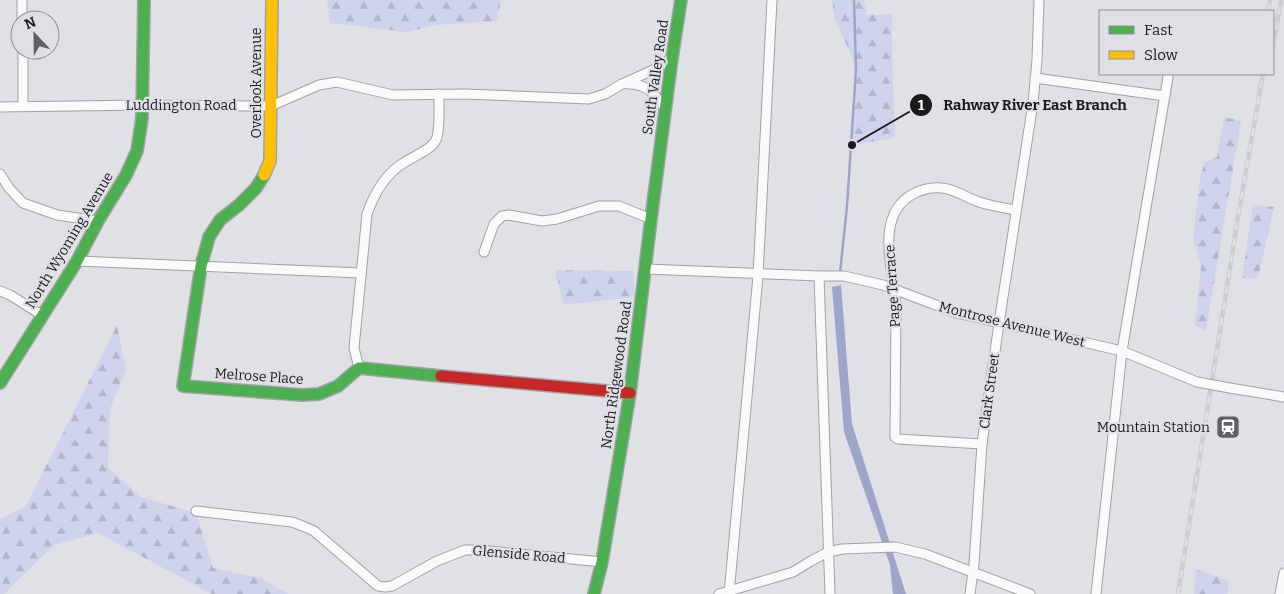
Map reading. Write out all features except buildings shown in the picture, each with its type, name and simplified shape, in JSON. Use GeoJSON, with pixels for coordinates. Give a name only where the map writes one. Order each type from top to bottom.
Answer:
{"type":"FeatureCollection","features":[{"type":"Feature","properties":{"kind":"street","name":"North Wyoming Avenue"},"geometry":{"type":"LineString","coordinates":[[0,383],[77,261],[98,221],[126,175],[137,150],[143,105],[144,0]]}},
{"type":"Feature","properties":{"kind":"street","name":"Overlook Avenue"},"geometry":{"type":"LineString","coordinates":[[268,166],[272,140],[272,0]]}},
{"type":"Feature","properties":{"kind":"street","name":"South Valley Road"},"geometry":{"type":"LineString","coordinates":[[659,159],[681,0]]}},
{"type":"Feature","properties":{"kind":"street"},"geometry":{"type":"LineString","coordinates":[[729,593],[758,273],[772,0]]}},
{"type":"Feature","properties":{"kind":"street","name":"Clark Street"},"geometry":{"type":"LineString","coordinates":[[970,594],[974,572],[982,444],[998,323],[1033,103],[1039,0]]}},
{"type":"Feature","properties":{"kind":"street","name":"Luddington Road"},"geometry":{"type":"LineString","coordinates":[[0,107],[272,106],[319,85],[337,82],[393,95],[439,94],[589,99],[605,94],[653,70],[672,58]]}},
{"type":"Feature","properties":{"kind":"street"},"geometry":{"type":"LineString","coordinates":[[23,60],[23,106]]}},
{"type":"Feature","properties":{"kind":"street"},"geometry":{"type":"LineString","coordinates":[[1096,594],[1122,351],[1168,77]]}},
{"type":"Feature","properties":{"kind":"street"},"geometry":{"type":"LineString","coordinates":[[1035,78],[1165,96]]}},
{"type":"Feature","properties":{"kind":"street"},"geometry":{"type":"LineString","coordinates":[[622,84],[637,83],[652,92],[665,108]]}},
{"type":"Feature","properties":{"kind":"street"},"geometry":{"type":"LineString","coordinates":[[439,94],[436,140],[429,148],[403,163],[384,181],[371,202],[367,214],[354,348],[359,368],[630,393]]}},
{"type":"Feature","properties":{"kind":"street","name":"North Ridgewood Road"},"geometry":{"type":"LineString","coordinates":[[594,594],[602,562],[630,393],[659,159]]}},
{"type":"Feature","properties":{"kind":"street","name":"Melrose Place"},"geometry":{"type":"LineString","coordinates":[[268,166],[256,188],[220,220],[209,237],[201,266],[183,386],[302,395],[319,394],[338,386],[359,368]]}},
{"type":"Feature","properties":{"kind":"street"},"geometry":{"type":"LineString","coordinates":[[0,174],[9,188],[23,203],[57,215],[98,221]]}},
{"type":"Feature","properties":{"kind":"street","name":"Page Terrace"},"geometry":{"type":"LineString","coordinates":[[982,444],[898,439],[895,437],[896,304],[890,268],[889,228],[898,205],[907,197],[919,191],[932,188],[944,188],[980,202],[1016,210]]}},
{"type":"Feature","properties":{"kind":"street"},"geometry":{"type":"LineString","coordinates":[[484,252],[494,224],[502,216],[509,215],[542,221],[557,219],[599,206],[618,206],[651,219]]}},
{"type":"Feature","properties":{"kind":"street"},"geometry":{"type":"LineString","coordinates":[[77,261],[361,273]]}},
{"type":"Feature","properties":{"kind":"street","name":"Montrose Avenue West"},"geometry":{"type":"LineString","coordinates":[[646,269],[844,276],[895,289],[957,313],[1122,351],[1197,382],[1284,397]]}},
{"type":"Feature","properties":{"kind":"street"},"geometry":{"type":"LineString","coordinates":[[819,276],[830,594]]}},
{"type":"Feature","properties":{"kind":"street"},"geometry":{"type":"LineString","coordinates":[[0,291],[10,295],[42,316]]}},
{"type":"Feature","properties":{"kind":"street","name":"Glenside Road"},"geometry":{"type":"LineString","coordinates":[[196,511],[292,522],[305,527],[322,538],[378,586],[385,587],[392,586],[437,561],[466,550],[602,562]]}},
{"type":"Feature","properties":{"kind":"street"},"geometry":{"type":"LineString","coordinates":[[719,594],[729,593],[793,572],[828,552],[842,549],[880,547],[895,547],[925,554],[1030,594]]}},
{"type":"Feature","properties":{"kind":"street"},"geometry":{"type":"LineString","coordinates":[[1280,594],[1284,572]]}},
{"type":"Feature","properties":{"kind":"green space"},"geometry":{"type":"Polygon","coordinates":[[[327,0],[501,0],[497,21],[436,25],[407,32],[330,23],[327,0]]]}},
{"type":"Feature","properties":{"kind":"green space"},"geometry":{"type":"Polygon","coordinates":[[[832,0],[864,0],[867,15],[892,14],[895,138],[852,145],[856,69],[835,20],[832,0]]]}},
{"type":"Feature","properties":{"kind":"green space"},"geometry":{"type":"Polygon","coordinates":[[[1224,117],[1241,121],[1206,331],[1195,325],[1201,267],[1193,239],[1200,177],[1205,162],[1217,157],[1224,117]]]}},
{"type":"Feature","properties":{"kind":"green space"},"geometry":{"type":"Polygon","coordinates":[[[1253,204],[1274,207],[1258,278],[1242,278],[1253,204]]]}},
{"type":"Feature","properties":{"kind":"green space"},"geometry":{"type":"Polygon","coordinates":[[[555,270],[633,271],[635,297],[564,305],[555,270]]]}},
{"type":"Feature","properties":{"kind":"green space"},"geometry":{"type":"Polygon","coordinates":[[[117,325],[126,371],[110,409],[108,467],[141,497],[196,513],[213,568],[261,578],[288,594],[212,594],[98,533],[54,545],[4,594],[0,594],[0,519],[26,506],[117,325]]]}},
{"type":"Feature","properties":{"kind":"green space"},"geometry":{"type":"Polygon","coordinates":[[[1196,569],[1229,581],[1227,594],[1194,594],[1196,569]]]}},
{"type":"Feature","properties":{"kind":"shaded area"},"geometry":{"type":"Polygon","coordinates":[[[841,285],[852,424],[906,594],[893,594],[890,565],[844,432],[832,287],[841,285]]]}},
{"type":"Feature","properties":{"kind":"waterway"},"geometry":{"type":"LineString","coordinates":[[840,273],[847,206],[856,69],[854,0]]}},
{"type":"Feature","properties":{"kind":"railway"},"geometry":{"type":"LineString","coordinates":[[1268,10],[1270,0]]}},
{"type":"Feature","properties":{"kind":"railway"},"geometry":{"type":"LineString","coordinates":[[1274,40],[1281,0]]}},
{"type":"Feature","properties":{"kind":"railway"},"geometry":{"type":"LineString","coordinates":[[1178,594],[1239,211],[1263,75]]}},
{"type":"Feature","properties":{"kind":"traffic: fast"},"geometry":{"type":"LineString","coordinates":[[0,383],[77,261],[98,221],[126,175],[137,151],[142,118],[144,0]]}},
{"type":"Feature","properties":{"kind":"traffic: fast"},"geometry":{"type":"LineString","coordinates":[[594,594],[602,562],[630,393],[651,219],[681,0]]}},
{"type":"Feature","properties":{"kind":"traffic: fast"},"geometry":{"type":"LineString","coordinates":[[264,175],[256,188],[220,220],[209,237],[201,266],[183,386],[302,395],[319,394],[338,386],[359,368],[441,376]]}},
{"type":"Feature","properties":{"kind":"traffic: slow"},"geometry":{"type":"LineString","coordinates":[[264,175],[270,161],[272,0]]}},
{"type":"Feature","properties":{"kind":"traffic: jam"},"geometry":{"type":"LineString","coordinates":[[441,376],[630,393]]}},
{"type":"Feature","properties":{"kind":"place","name":"Rahway River East Branch"},"geometry":{"type":"Point","coordinates":[852,145]}},
{"type":"Feature","properties":{"kind":"place","name":"Mountain Station"},"geometry":{"type":"Point","coordinates":[1228,427]}}]}
